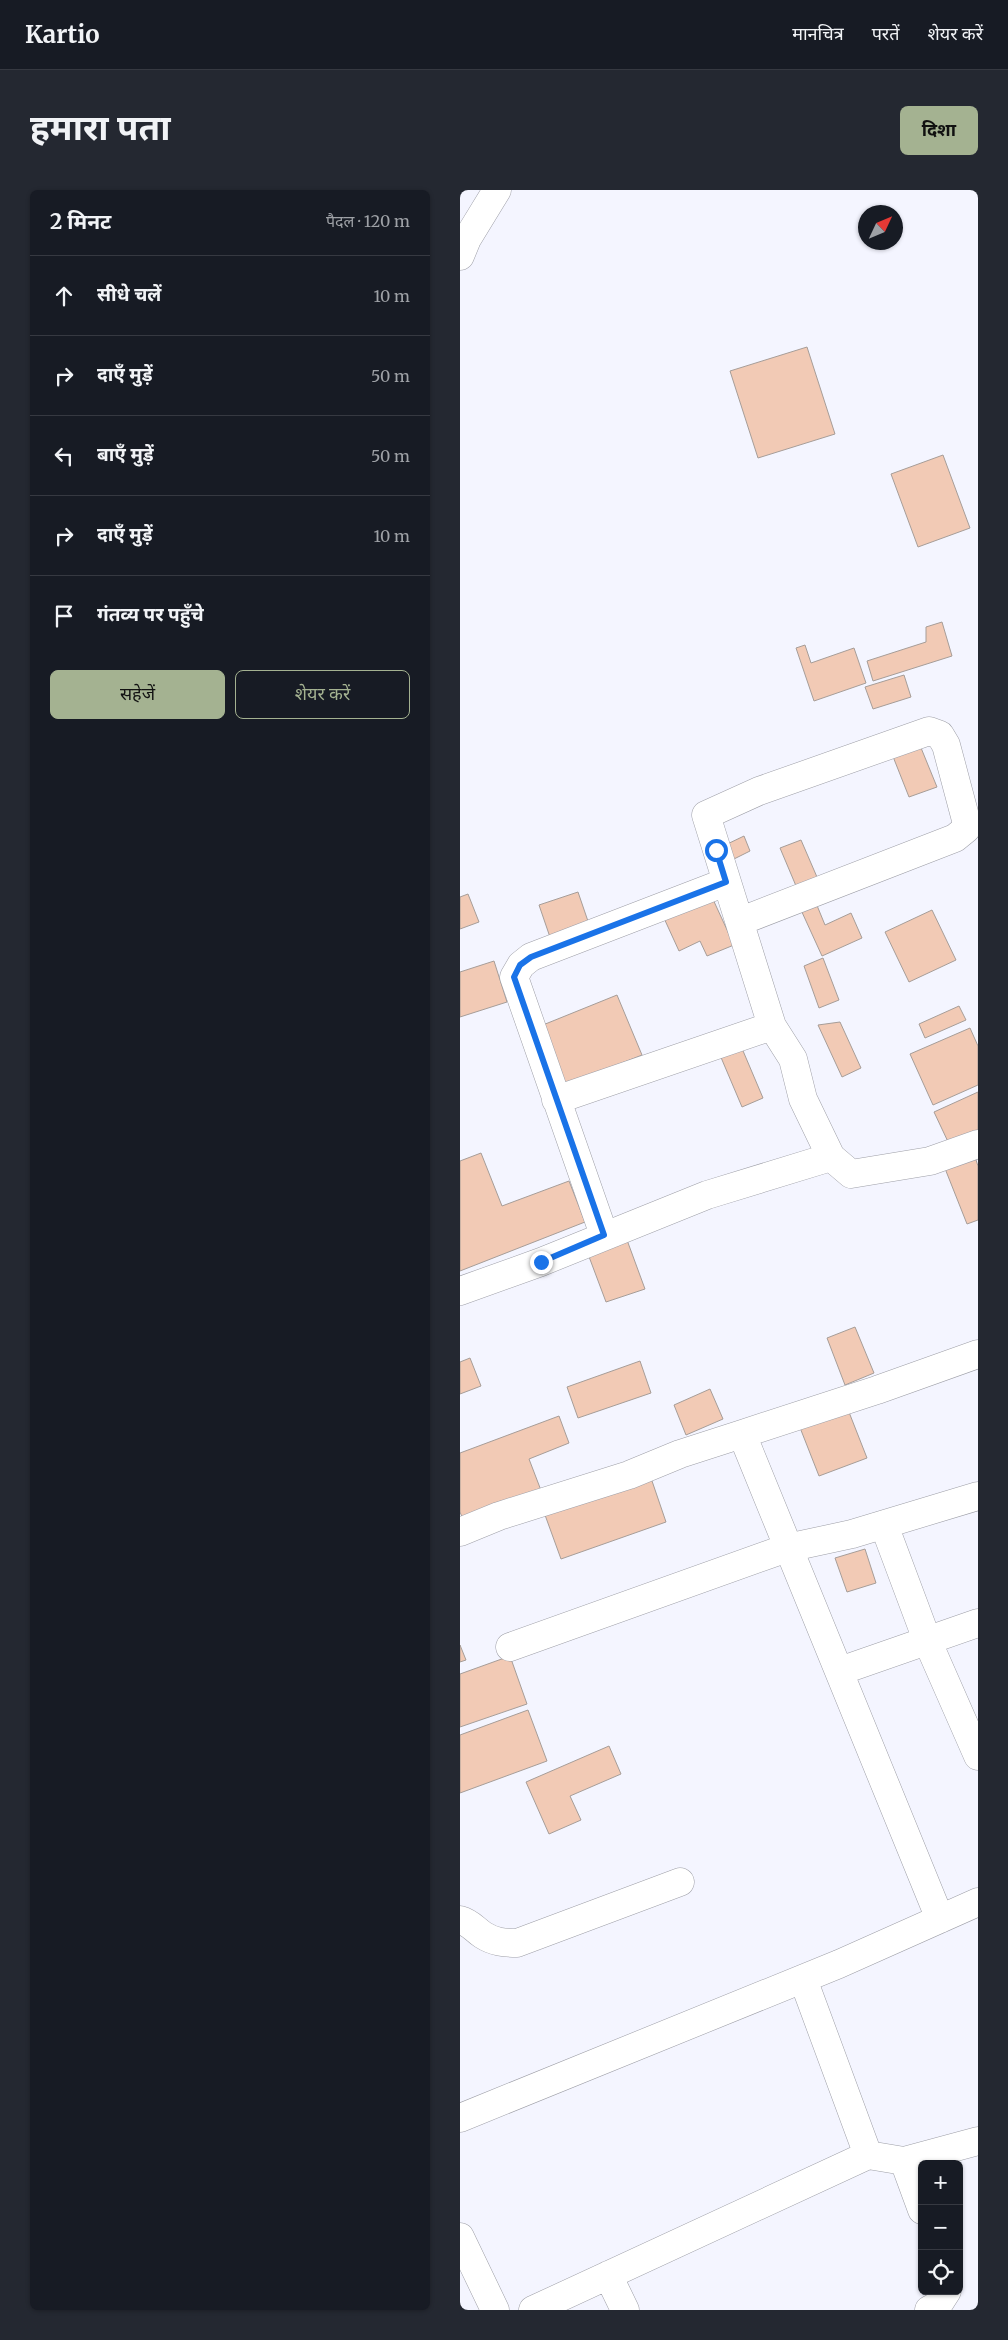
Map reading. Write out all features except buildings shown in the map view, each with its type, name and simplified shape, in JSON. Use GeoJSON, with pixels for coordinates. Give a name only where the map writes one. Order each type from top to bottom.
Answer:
{"type":"FeatureCollection","features":[{"type":"Feature","properties":{"kind":"street"},"geometry":{"type":"LineString","coordinates":[[460,256],[467,239],[497,190]]}},
{"type":"Feature","properties":{"kind":"street"},"geometry":{"type":"LineString","coordinates":[[740,921],[955,838],[966,829],[966,820],[946,745],[940,735],[929,730],[759,791],[706,816],[772,1026],[793,1060],[803,1099],[832,1157],[851,1174],[930,1161],[978,1144]]}},
{"type":"Feature","properties":{"kind":"street"},"geometry":{"type":"LineString","coordinates":[[604,1235],[514,977],[520,965],[531,957],[726,882]]}},
{"type":"Feature","properties":{"kind":"street"},"geometry":{"type":"LineString","coordinates":[[556,1100],[772,1026]]}},
{"type":"Feature","properties":{"kind":"street"},"geometry":{"type":"LineString","coordinates":[[460,1291],[541,1262],[707,1195],[832,1157]]}},
{"type":"Feature","properties":{"kind":"street"},"geometry":{"type":"LineString","coordinates":[[460,1532],[499,1516],[629,1475],[680,1454],[877,1390],[978,1354]]}},
{"type":"Feature","properties":{"kind":"street"},"geometry":{"type":"LineString","coordinates":[[742,1434],[940,1919]]}},
{"type":"Feature","properties":{"kind":"street"},"geometry":{"type":"LineString","coordinates":[[510,1647],[787,1548],[852,1534],[978,1496]]}},
{"type":"Feature","properties":{"kind":"street"},"geometry":{"type":"LineString","coordinates":[[884,1525],[927,1640],[978,1756]]}},
{"type":"Feature","properties":{"kind":"street"},"geometry":{"type":"LineString","coordinates":[[840,1671],[978,1623]]}},
{"type":"Feature","properties":{"kind":"street"},"geometry":{"type":"LineString","coordinates":[[460,1920],[469,1922],[482,1935],[500,1943],[517,1943],[680,1882]]}},
{"type":"Feature","properties":{"kind":"street"},"geometry":{"type":"LineString","coordinates":[[460,2118],[803,1979],[978,1902]]}},
{"type":"Feature","properties":{"kind":"street"},"geometry":{"type":"LineString","coordinates":[[803,1979],[868,2155]]}},
{"type":"Feature","properties":{"kind":"street"},"geometry":{"type":"LineString","coordinates":[[533,2310],[868,2155],[904,2161],[978,2141]]}},
{"type":"Feature","properties":{"kind":"street"},"geometry":{"type":"LineString","coordinates":[[904,2161],[920,2205]]}},
{"type":"Feature","properties":{"kind":"street"},"geometry":{"type":"LineString","coordinates":[[460,2237],[495,2310]]}},
{"type":"Feature","properties":{"kind":"street"},"geometry":{"type":"LineString","coordinates":[[608,2275],[625,2310]]}},
{"type":"Feature","properties":{"kind":"street"},"geometry":{"type":"LineString","coordinates":[[929,2310],[938,2305],[944,2295]]}},
{"type":"Feature","properties":{"kind":"route"},"geometry":{"type":"LineString","coordinates":[[541,1262],[604,1235],[514,977],[520,965],[531,957],[726,882],[716,850]]}}]}
